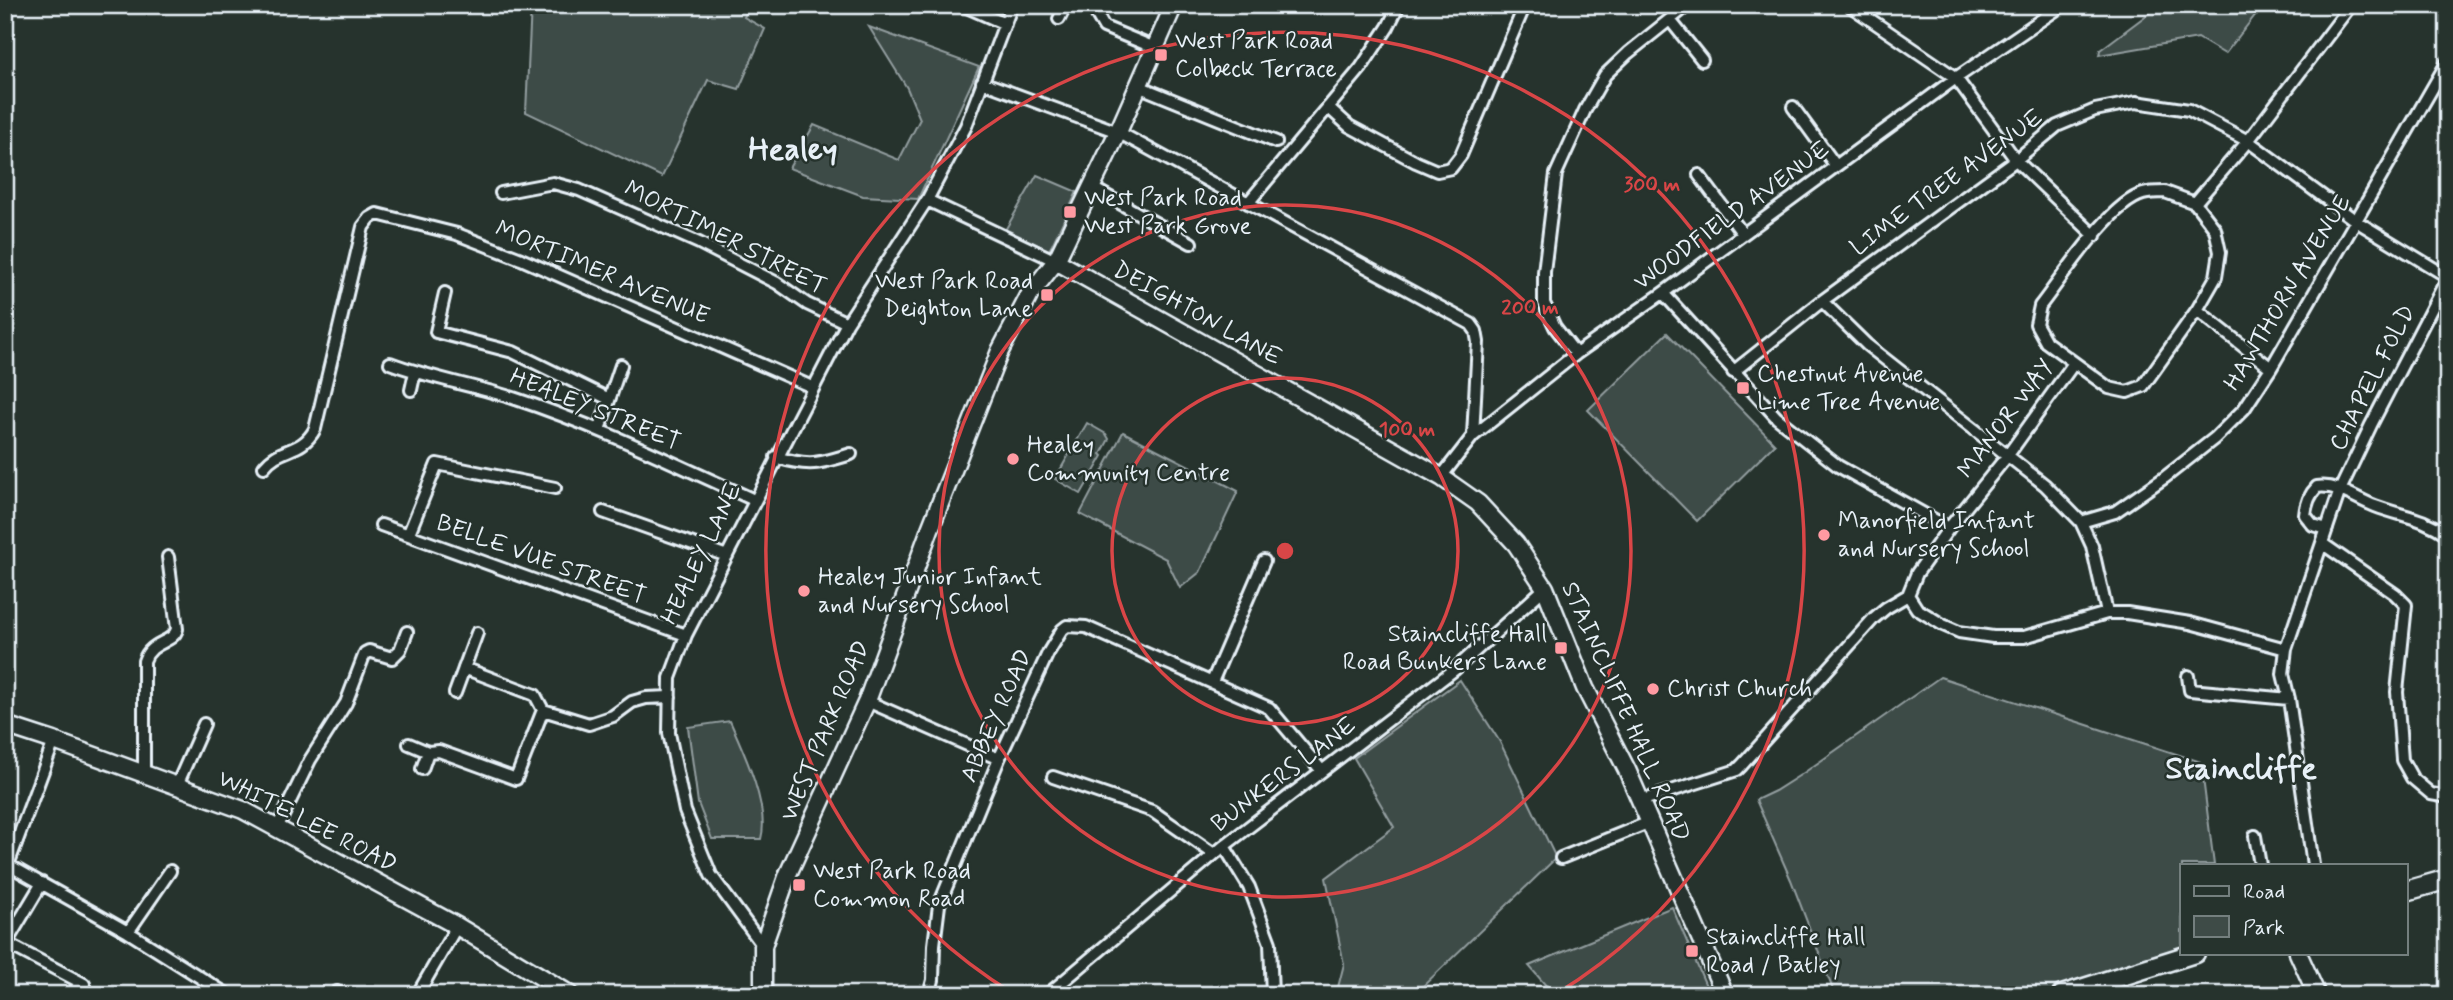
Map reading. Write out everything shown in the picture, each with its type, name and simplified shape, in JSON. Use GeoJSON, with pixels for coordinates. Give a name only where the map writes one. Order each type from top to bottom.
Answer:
{"type":"FeatureCollection","features":[{"type":"Feature","properties":{"kind":"main road"},"geometry":{"type":"LineString","coordinates":[[1056,261],[1118,132],[1174,5]]}},
{"type":"Feature","properties":{"kind":"main road","name":"DEIGHTON LANE"},"geometry":{"type":"LineString","coordinates":[[1056,261],[1441,477]]}},
{"type":"Feature","properties":{"kind":"main road","name":"WEST PARK ROAD"},"geometry":{"type":"LineString","coordinates":[[763,995],[763,946],[788,874],[867,701],[1000,351],[1030,294],[1056,261]]}},
{"type":"Feature","properties":{"kind":"main road","name":"STAINCLIFFE HALL ROAD"},"geometry":{"type":"LineString","coordinates":[[1441,477],[1478,503],[1510,537],[1545,588],[1585,688],[1627,770],[1725,995]]}},
{"type":"Feature","properties":{"kind":"main road","name":"WHITE LEE ROAD"},"geometry":{"type":"LineString","coordinates":[[5,725],[243,810],[457,926],[571,995]]}},
{"type":"Feature","properties":{"kind":"main road"},"geometry":{"type":"LineString","coordinates":[[2408,890],[2448,879]]}},
{"type":"Feature","properties":{"kind":"main road"},"geometry":{"type":"LineString","coordinates":[[2062,995],[2192,954]]}},
{"type":"Feature","properties":{"kind":"main road"},"geometry":{"type":"LineString","coordinates":[[2298,954],[2317,995]]}},
{"type":"Feature","properties":{"kind":"street"},"geometry":{"type":"LineString","coordinates":[[962,5],[1005,24]]}},
{"type":"Feature","properties":{"kind":"street","name":"HEALEY LANE"},"geometry":{"type":"LineString","coordinates":[[763,946],[710,875],[685,811],[669,733],[670,678],[686,635],[812,387],[847,323],[927,200],[966,126],[1012,5]]}},
{"type":"Feature","properties":{"kind":"street"},"geometry":{"type":"LineString","coordinates":[[1059,19],[1066,5]]}},
{"type":"Feature","properties":{"kind":"street"},"geometry":{"type":"LineString","coordinates":[[1248,203],[1361,68],[1399,5]]}},
{"type":"Feature","properties":{"kind":"street"},"geometry":{"type":"LineString","coordinates":[[1328,107],[1349,126],[1416,162],[1437,171],[1451,168],[1461,155],[1525,5]]}},
{"type":"Feature","properties":{"kind":"street"},"geometry":{"type":"LineString","coordinates":[[1576,354],[1555,327],[1544,303],[1544,272],[1556,174],[1585,110],[1605,75],[1688,5]]}},
{"type":"Feature","properties":{"kind":"street"},"geometry":{"type":"LineString","coordinates":[[1849,5],[1956,78],[2016,160],[2095,236]]}},
{"type":"Feature","properties":{"kind":"street","name":"WOODFIELD AVENUE"},"geometry":{"type":"LineString","coordinates":[[1441,477],[1472,436],[1576,354],[1956,78],[2063,5]]}},
{"type":"Feature","properties":{"kind":"street"},"geometry":{"type":"LineString","coordinates":[[2195,203],[2248,141],[2351,5]]}},
{"type":"Feature","properties":{"kind":"street"},"geometry":{"type":"LineString","coordinates":[[1097,15],[1104,27],[1155,48]]}},
{"type":"Feature","properties":{"kind":"street"},"geometry":{"type":"LineString","coordinates":[[1670,20],[1702,60]]}},
{"type":"Feature","properties":{"kind":"street","name":"HAWTHORN AVENUE"},"geometry":{"type":"LineString","coordinates":[[2081,522],[2115,512],[2215,438],[2244,409],[2271,368],[2448,61]]}},
{"type":"Feature","properties":{"kind":"street"},"geometry":{"type":"LineString","coordinates":[[982,82],[1118,132],[1472,324],[1478,342],[1472,436]]}},
{"type":"Feature","properties":{"kind":"street"},"geometry":{"type":"LineString","coordinates":[[1138,86],[1276,142]]}},
{"type":"Feature","properties":{"kind":"street","name":"LIME TREE AVENUE"},"geometry":{"type":"LineString","coordinates":[[1733,372],[1822,301],[2016,160],[2057,127],[2095,110],[2136,102],[2189,110],[2248,141],[2356,221],[2447,283]]}},
{"type":"Feature","properties":{"kind":"street"},"geometry":{"type":"LineString","coordinates":[[1793,107],[1836,166]]}},
{"type":"Feature","properties":{"kind":"street"},"geometry":{"type":"LineString","coordinates":[[1699,175],[1743,234]]}},
{"type":"Feature","properties":{"kind":"street","name":"MORTIMER STREET"},"geometry":{"type":"LineString","coordinates":[[501,192],[553,183],[579,190],[699,243],[777,283],[807,304],[847,323]]}},
{"type":"Feature","properties":{"kind":"street"},"geometry":{"type":"LineString","coordinates":[[1091,187],[1191,243]]}},
{"type":"Feature","properties":{"kind":"street","name":"MANOR WAY"},"geometry":{"type":"LineString","coordinates":[[2165,192],[2195,203],[2214,229],[2220,252],[2216,277],[2197,310],[2143,386],[2127,392],[2109,388],[2046,342],[2036,324],[2040,306],[2095,236],[2126,202],[2143,194],[2165,192]]}},
{"type":"Feature","properties":{"kind":"street","name":"DEIGHTON LANE"},"geometry":{"type":"LineString","coordinates":[[927,200],[1056,261]]}},
{"type":"Feature","properties":{"kind":"street","name":"MORTIMER AVENUE"},"geometry":{"type":"LineString","coordinates":[[264,467],[271,458],[300,447],[315,429],[363,227],[377,214],[457,234],[495,249],[812,387]]}},
{"type":"Feature","properties":{"kind":"street","name":"CHAPEL FOLD"},"geometry":{"type":"LineString","coordinates":[[2313,864],[2283,674],[2286,649],[2340,491],[2371,425],[2447,283]]}},
{"type":"Feature","properties":{"kind":"street"},"geometry":{"type":"LineString","coordinates":[[445,293],[436,332],[513,352],[609,399]]}},
{"type":"Feature","properties":{"kind":"street"},"geometry":{"type":"LineString","coordinates":[[1663,293],[1777,418],[1838,466],[1949,528]]}},
{"type":"Feature","properties":{"kind":"street"},"geometry":{"type":"LineString","coordinates":[[1822,301],[1867,345],[2045,485],[2081,522],[2092,545],[2107,613]]}},
{"type":"Feature","properties":{"kind":"street"},"geometry":{"type":"LineString","coordinates":[[2197,310],[2271,368]]}},
{"type":"Feature","properties":{"kind":"street","name":"MANOR WAY"},"geometry":{"type":"LineString","coordinates":[[1908,595],[1917,573],[1949,528],[2008,455],[2074,362]]}},
{"type":"Feature","properties":{"kind":"street","name":"HEALEY STREET"},"geometry":{"type":"LineString","coordinates":[[390,363],[512,397],[599,430],[754,500]]}},
{"type":"Feature","properties":{"kind":"street"},"geometry":{"type":"LineString","coordinates":[[599,430],[621,365]]}},
{"type":"Feature","properties":{"kind":"street"},"geometry":{"type":"LineString","coordinates":[[411,390],[415,372]]}},
{"type":"Feature","properties":{"kind":"street"},"geometry":{"type":"LineString","coordinates":[[776,457],[800,464],[820,463],[851,454]]}},
{"type":"Feature","properties":{"kind":"street"},"geometry":{"type":"LineString","coordinates":[[409,533],[437,464],[555,488]]}},
{"type":"Feature","properties":{"kind":"street","name":"CHAPEL FOLD"},"geometry":{"type":"LineString","coordinates":[[2327,529],[2313,525],[2305,515],[2305,506],[2310,494],[2317,487],[2329,485],[2340,491]]}},
{"type":"Feature","properties":{"kind":"street"},"geometry":{"type":"LineString","coordinates":[[2340,491],[2377,507],[2409,514],[2431,523],[2448,535]]}},
{"type":"Feature","properties":{"kind":"street"},"geometry":{"type":"LineString","coordinates":[[603,512],[727,556]]}},
{"type":"Feature","properties":{"kind":"street","name":"BELLE VUE STREET"},"geometry":{"type":"LineString","coordinates":[[382,525],[686,635]]}},
{"type":"Feature","properties":{"kind":"street"},"geometry":{"type":"LineString","coordinates":[[2323,544],[2396,594],[2406,605],[2397,692],[2402,760],[2413,778],[2431,794],[2448,797]]}},
{"type":"Feature","properties":{"kind":"street"},"geometry":{"type":"LineString","coordinates":[[144,773],[144,661],[150,649],[174,637],[177,629],[168,557]]}},
{"type":"Feature","properties":{"kind":"street"},"geometry":{"type":"LineString","coordinates":[[1212,682],[1264,561]]}},
{"type":"Feature","properties":{"kind":"street","name":"BUNKERS LANE"},"geometry":{"type":"LineString","coordinates":[[1047,995],[1224,846],[1454,670],[1545,588]]}},
{"type":"Feature","properties":{"kind":"street"},"geometry":{"type":"LineString","coordinates":[[1640,801],[1737,770],[1874,618],[1886,607],[1908,595],[1917,609],[1943,625],[1959,632],[1993,637],[2024,637],[2107,613],[2190,623],[2286,649]]}},
{"type":"Feature","properties":{"kind":"street","name":"ABBEY ROAD"},"geometry":{"type":"LineString","coordinates":[[929,995],[933,980],[939,905],[999,760],[1048,653],[1067,626],[1086,626],[1269,708],[1322,771]]}},
{"type":"Feature","properties":{"kind":"street"},"geometry":{"type":"LineString","coordinates":[[277,828],[310,760],[346,703],[365,653],[369,651],[393,658],[400,650],[407,632]]}},
{"type":"Feature","properties":{"kind":"street"},"geometry":{"type":"LineString","coordinates":[[455,693],[477,633]]}},
{"type":"Feature","properties":{"kind":"street"},"geometry":{"type":"LineString","coordinates":[[464,668],[535,695],[543,710],[589,724],[613,716],[632,702],[646,698],[670,697]]}},
{"type":"Feature","properties":{"kind":"street"},"geometry":{"type":"LineString","coordinates":[[2188,676],[2190,690],[2289,699]]}},
{"type":"Feature","properties":{"kind":"street"},"geometry":{"type":"LineString","coordinates":[[867,701],[999,760]]}},
{"type":"Feature","properties":{"kind":"street"},"geometry":{"type":"LineString","coordinates":[[410,744],[428,752],[439,751],[516,779],[543,710]]}},
{"type":"Feature","properties":{"kind":"street"},"geometry":{"type":"LineString","coordinates":[[177,785],[204,724]]}},
{"type":"Feature","properties":{"kind":"street"},"geometry":{"type":"LineString","coordinates":[[54,741],[7,864],[128,932],[228,995]]}},
{"type":"Feature","properties":{"kind":"street"},"geometry":{"type":"LineString","coordinates":[[422,769],[428,752]]}},
{"type":"Feature","properties":{"kind":"street"},"geometry":{"type":"LineString","coordinates":[[1053,777],[1152,810],[1214,854]]}},
{"type":"Feature","properties":{"kind":"street"},"geometry":{"type":"LineString","coordinates":[[1561,858],[1650,822]]}},
{"type":"Feature","properties":{"kind":"street"},"geometry":{"type":"LineString","coordinates":[[2255,836],[2260,864]]}},
{"type":"Feature","properties":{"kind":"street"},"geometry":{"type":"LineString","coordinates":[[1224,846],[1249,887],[1270,943],[1272,995]]}},
{"type":"Feature","properties":{"kind":"street"},"geometry":{"type":"LineString","coordinates":[[128,932],[170,871]]}},
{"type":"Feature","properties":{"kind":"street"},"geometry":{"type":"LineString","coordinates":[[42,883],[6,944],[82,983],[73,995]]}},
{"type":"Feature","properties":{"kind":"street"},"geometry":{"type":"LineString","coordinates":[[416,995],[457,926]]}},
{"type":"Feature","properties":{"kind":"green space"},"geometry":{"type":"Polygon","coordinates":[[[531,5],[750,5],[744,17],[765,29],[739,89],[708,80],[662,177],[526,112],[531,5]]]}},
{"type":"Feature","properties":{"kind":"green space"},"geometry":{"type":"Polygon","coordinates":[[[2160,5],[2263,5],[2225,54],[2198,38],[2099,55],[2100,50],[2160,5]]]}},
{"type":"Feature","properties":{"kind":"green space"},"geometry":{"type":"Polygon","coordinates":[[[869,27],[979,67],[918,199],[863,196],[789,168],[814,125],[899,160],[920,119],[907,88],[869,27]]]}},
{"type":"Feature","properties":{"kind":"green space"},"geometry":{"type":"Polygon","coordinates":[[[1037,175],[1077,192],[1052,245],[1049,250],[1042,251],[1004,232],[1037,175]]]}},
{"type":"Feature","properties":{"kind":"green space"},"geometry":{"type":"Polygon","coordinates":[[[1667,333],[1775,444],[1697,521],[1588,410],[1667,333]]]}},
{"type":"Feature","properties":{"kind":"green space"},"geometry":{"type":"Polygon","coordinates":[[[1087,423],[1106,434],[1109,439],[1101,454],[1103,456],[1081,494],[1055,479],[1087,423]]]}},
{"type":"Feature","properties":{"kind":"green space"},"geometry":{"type":"Polygon","coordinates":[[[1123,432],[1238,491],[1200,572],[1180,588],[1166,559],[1080,514],[1123,432]]]}},
{"type":"Feature","properties":{"kind":"green space"},"geometry":{"type":"Polygon","coordinates":[[[1940,677],[2201,762],[2214,864],[2180,864],[2180,954],[2062,995],[1835,995],[1791,880],[1756,800],[1805,772],[1940,677]]]}},
{"type":"Feature","properties":{"kind":"green space"},"geometry":{"type":"Polygon","coordinates":[[[1460,680],[1500,742],[1556,858],[1421,988],[1427,995],[1336,995],[1344,964],[1326,878],[1394,827],[1354,758],[1460,680]]]}},
{"type":"Feature","properties":{"kind":"green space"},"geometry":{"type":"Polygon","coordinates":[[[730,721],[759,796],[763,826],[761,839],[712,839],[698,803],[688,727],[730,721]]]}},
{"type":"Feature","properties":{"kind":"green space"},"geometry":{"type":"Polygon","coordinates":[[[1672,907],[1710,995],[1554,995],[1529,966],[1672,907]]]}},
{"type":"Feature","properties":{"kind":"place","name":"West Park Road Colbeck Terrace"},"geometry":{"type":"Point","coordinates":[1161,55]}},
{"type":"Feature","properties":{"kind":"place","name":"West Park Road West Park Grove"},"geometry":{"type":"Point","coordinates":[1070,212]}},
{"type":"Feature","properties":{"kind":"place","name":"West Park Road Deighton Lane"},"geometry":{"type":"Point","coordinates":[1047,295]}},
{"type":"Feature","properties":{"kind":"place","name":"Chestnut Avenue Lime Tree Avenue"},"geometry":{"type":"Point","coordinates":[1743,388]}},
{"type":"Feature","properties":{"kind":"place","name":"Healey Community Centre"},"geometry":{"type":"Point","coordinates":[1013,459]}},
{"type":"Feature","properties":{"kind":"place","name":"Manorfield Infant and Nursery School"},"geometry":{"type":"Point","coordinates":[1824,535]}},
{"type":"Feature","properties":{"kind":"place","name":"Healey Junior Infant and Nursery School"},"geometry":{"type":"Point","coordinates":[804,591]}},
{"type":"Feature","properties":{"kind":"place","name":"Staincliffe Hall Road Bunkers Lane"},"geometry":{"type":"Point","coordinates":[1561,648]}},
{"type":"Feature","properties":{"kind":"place","name":"Christ Church"},"geometry":{"type":"Point","coordinates":[1653,689]}},
{"type":"Feature","properties":{"kind":"place","name":"West Park Road Common Road"},"geometry":{"type":"Point","coordinates":[799,885]}},
{"type":"Feature","properties":{"kind":"place","name":"Staincliffe Hall Road / Batley"},"geometry":{"type":"Point","coordinates":[1692,951]}},
{"type":"Feature","properties":{"kind":"district","name":"Healey"},"geometry":{"type":"Point","coordinates":[793,150]}},
{"type":"Feature","properties":{"kind":"district","name":"Staincliffe"},"geometry":{"type":"Point","coordinates":[2241,769]}}]}
